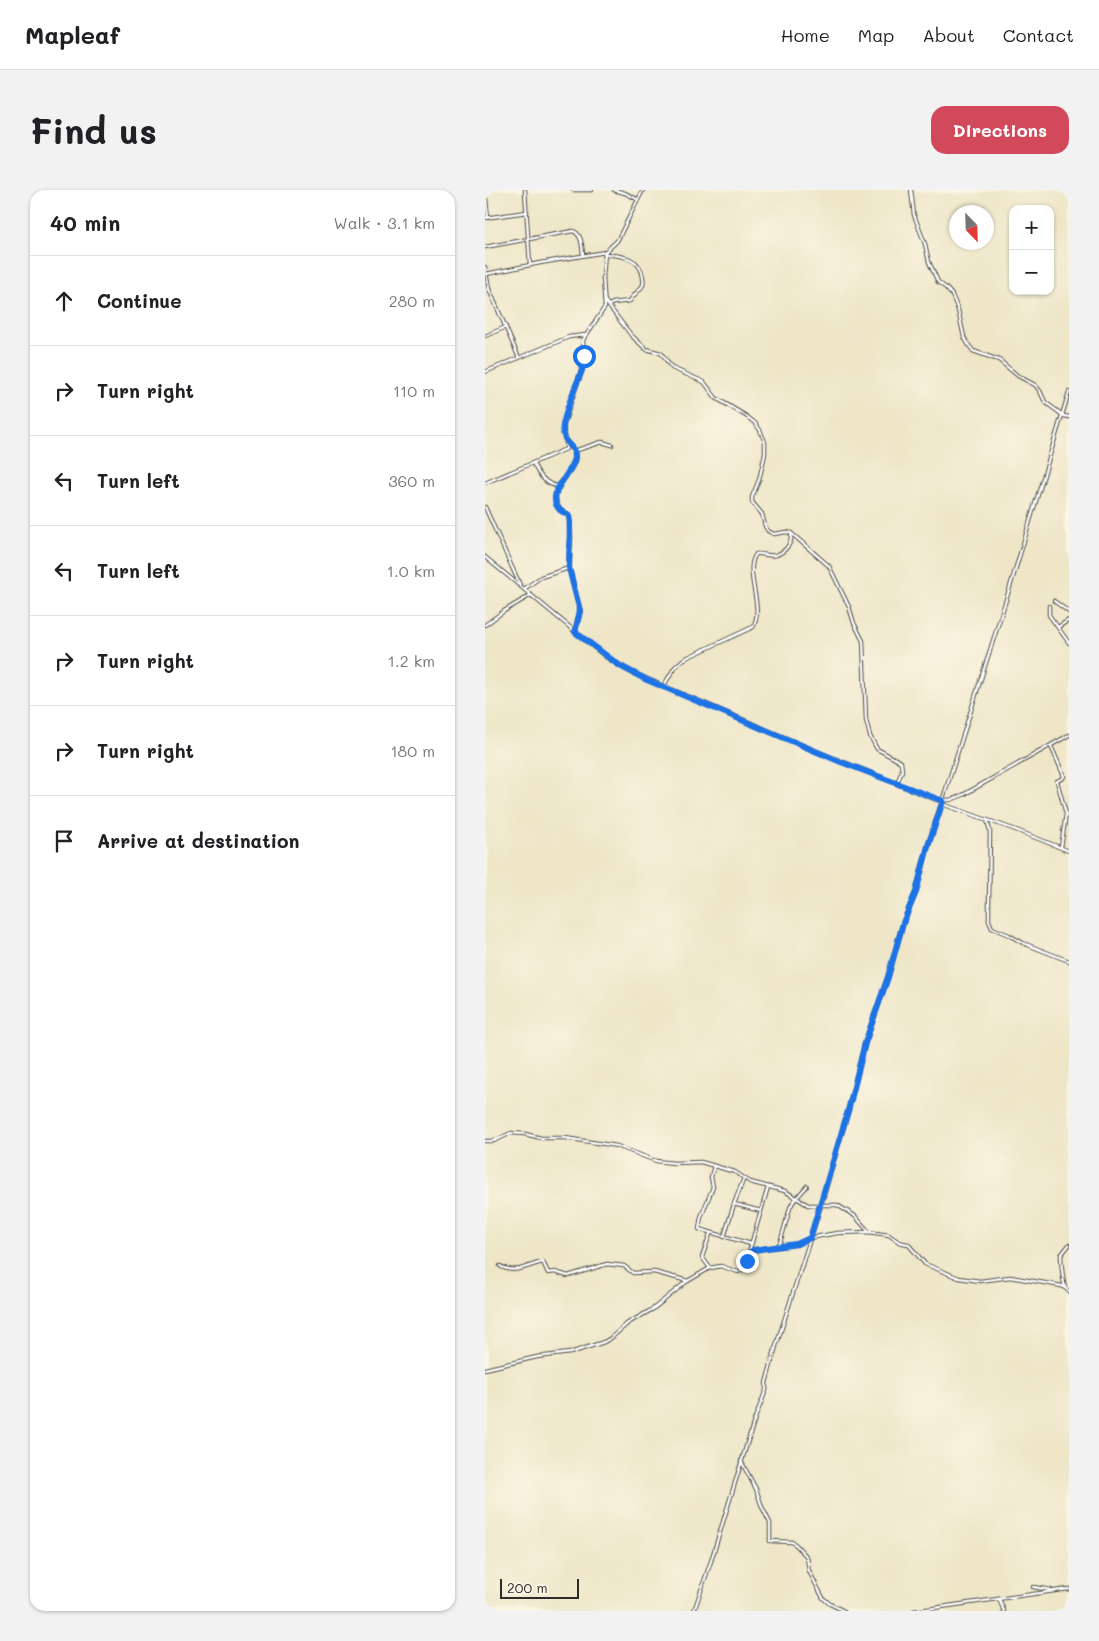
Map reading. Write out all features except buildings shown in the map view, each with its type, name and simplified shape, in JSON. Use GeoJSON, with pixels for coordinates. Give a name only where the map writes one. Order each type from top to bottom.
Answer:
{"type":"FeatureCollection","features":[{"type":"Feature","properties":{"kind":"street"},"geometry":{"type":"LineString","coordinates":[[485,190],[486,218],[527,212]]}},
{"type":"Feature","properties":{"kind":"street"},"geometry":{"type":"LineString","coordinates":[[525,190],[531,265]]}},
{"type":"Feature","properties":{"kind":"street"},"geometry":{"type":"LineString","coordinates":[[573,190],[592,190]]}},
{"type":"Feature","properties":{"kind":"street"},"geometry":{"type":"LineString","coordinates":[[614,190],[637,199]]}},
{"type":"Feature","properties":{"kind":"street"},"geometry":{"type":"LineString","coordinates":[[485,483],[565,450],[567,447],[563,435],[563,426],[584,363],[582,343],[585,335],[602,313],[605,301],[603,278],[605,253],[617,241],[643,190]]}},
{"type":"Feature","properties":{"kind":"street"},"geometry":{"type":"LineString","coordinates":[[911,190],[913,215],[925,244],[929,262],[938,282],[946,288],[958,310],[967,344],[973,351],[999,360],[1018,376],[1035,385],[1045,402],[1062,415],[1069,417]]}},
{"type":"Feature","properties":{"kind":"street"},"geometry":{"type":"LineString","coordinates":[[485,247],[576,232],[580,236],[583,255]]}},
{"type":"Feature","properties":{"kind":"street"},"geometry":{"type":"LineString","coordinates":[[486,274],[583,255],[605,253],[634,261],[642,270],[642,286],[630,300],[609,305]]}},
{"type":"Feature","properties":{"kind":"street"},"geometry":{"type":"LineString","coordinates":[[485,267],[487,290],[519,358]]}},
{"type":"Feature","properties":{"kind":"street"},"geometry":{"type":"LineString","coordinates":[[605,301],[627,332],[646,349],[661,353],[668,364],[676,370],[705,382],[716,398],[755,423],[764,437],[765,454],[759,480],[751,497],[752,502],[762,514],[768,531],[775,534],[791,533],[829,566],[864,644],[867,726],[877,749],[901,762],[902,771],[897,783]]}},
{"type":"Feature","properties":{"kind":"street"},"geometry":{"type":"LineString","coordinates":[[485,336],[506,327]]}},
{"type":"Feature","properties":{"kind":"street"},"geometry":{"type":"LineString","coordinates":[[485,372],[569,337],[585,335]]}},
{"type":"Feature","properties":{"kind":"street"},"geometry":{"type":"LineString","coordinates":[[694,1611],[761,1399],[766,1390],[766,1383],[776,1346],[821,1205],[865,1043],[888,977],[903,923],[916,892],[928,846],[1069,392]]}},
{"type":"Feature","properties":{"kind":"street"},"geometry":{"type":"LineString","coordinates":[[556,493],[573,464],[575,456],[574,451],[566,442]]}},
{"type":"Feature","properties":{"kind":"street"},"geometry":{"type":"LineString","coordinates":[[574,451],[602,442],[612,445]]}},
{"type":"Feature","properties":{"kind":"street"},"geometry":{"type":"LineString","coordinates":[[533,463],[539,476],[553,485],[559,486]]}},
{"type":"Feature","properties":{"kind":"street"},"geometry":{"type":"LineString","coordinates":[[553,485],[558,508],[568,514],[570,518],[571,544],[569,568],[579,607],[575,632]]}},
{"type":"Feature","properties":{"kind":"street"},"geometry":{"type":"LineString","coordinates":[[485,507],[521,586]]}},
{"type":"Feature","properties":{"kind":"street"},"geometry":{"type":"LineString","coordinates":[[663,687],[675,667],[684,659],[753,627],[756,622],[754,556],[760,553],[777,554],[791,542],[791,533]]}},
{"type":"Feature","properties":{"kind":"street"},"geometry":{"type":"LineString","coordinates":[[485,556],[575,632],[620,666],[663,687],[819,753],[1069,851]]}},
{"type":"Feature","properties":{"kind":"street"},"geometry":{"type":"LineString","coordinates":[[524,589],[541,577],[569,568]]}},
{"type":"Feature","properties":{"kind":"street"},"geometry":{"type":"LineString","coordinates":[[485,625],[531,595]]}},
{"type":"Feature","properties":{"kind":"street"},"geometry":{"type":"LineString","coordinates":[[1054,601],[1069,612]]}},
{"type":"Feature","properties":{"kind":"street"},"geometry":{"type":"LineString","coordinates":[[1049,606],[1049,615],[1069,643]]}},
{"type":"Feature","properties":{"kind":"street"},"geometry":{"type":"LineString","coordinates":[[1058,627],[1069,620]]}},
{"type":"Feature","properties":{"kind":"street"},"geometry":{"type":"LineString","coordinates":[[943,802],[963,795],[1069,736]]}},
{"type":"Feature","properties":{"kind":"street"},"geometry":{"type":"LineString","coordinates":[[1051,746],[1064,776],[1057,781],[1065,814],[1062,848]]}},
{"type":"Feature","properties":{"kind":"street"},"geometry":{"type":"LineString","coordinates":[[987,820],[990,828],[989,907],[991,928],[1069,961]]}},
{"type":"Feature","properties":{"kind":"street"},"geometry":{"type":"LineString","coordinates":[[485,1141],[494,1141],[511,1133],[525,1134],[541,1138],[565,1138],[617,1146],[656,1161],[674,1163],[701,1162],[735,1172],[750,1182],[785,1191],[808,1205],[831,1204],[839,1206],[855,1216],[869,1232]]}},
{"type":"Feature","properties":{"kind":"street"},"geometry":{"type":"LineString","coordinates":[[714,1166],[711,1177],[713,1187],[699,1226],[700,1229],[751,1244]]}},
{"type":"Feature","properties":{"kind":"street"},"geometry":{"type":"LineString","coordinates":[[724,1237],[744,1178]]}},
{"type":"Feature","properties":{"kind":"street"},"geometry":{"type":"LineString","coordinates":[[777,1246],[780,1243],[790,1208],[807,1186]]}},
{"type":"Feature","properties":{"kind":"street"},"geometry":{"type":"LineString","coordinates":[[485,1369],[537,1356],[570,1353],[609,1340],[628,1323],[653,1309],[671,1293],[711,1268],[721,1266],[734,1271],[741,1271],[744,1269],[768,1187]]}},
{"type":"Feature","properties":{"kind":"street"},"geometry":{"type":"LineString","coordinates":[[734,1204],[761,1211]]}},
{"type":"Feature","properties":{"kind":"street"},"geometry":{"type":"LineString","coordinates":[[748,1254],[756,1249],[797,1244],[810,1238],[839,1232],[869,1232],[889,1235],[899,1242],[908,1244],[925,1264],[959,1278],[980,1281],[1010,1277],[1066,1288]]}},
{"type":"Feature","properties":{"kind":"street"},"geometry":{"type":"LineString","coordinates":[[710,1233],[702,1257],[711,1268]]}},
{"type":"Feature","properties":{"kind":"street"},"geometry":{"type":"LineString","coordinates":[[1069,1245],[1061,1255],[1064,1272],[1063,1280],[1069,1291]]}},
{"type":"Feature","properties":{"kind":"street"},"geometry":{"type":"LineString","coordinates":[[500,1266],[508,1270],[515,1270],[543,1262],[548,1273],[555,1272],[568,1276],[605,1264],[611,1264],[624,1266],[633,1273],[654,1272],[688,1281]]}},
{"type":"Feature","properties":{"kind":"street"},"geometry":{"type":"LineString","coordinates":[[741,1461],[757,1488],[762,1507],[770,1523],[770,1542],[792,1542],[807,1557],[809,1571],[823,1598],[844,1611]]}},
{"type":"Feature","properties":{"kind":"street"},"geometry":{"type":"LineString","coordinates":[[1033,1587],[1052,1590]]}},
{"type":"Feature","properties":{"kind":"street"},"geometry":{"type":"LineString","coordinates":[[913,1611],[1069,1589]]}},
{"type":"Feature","properties":{"kind":"street"},"geometry":{"type":"LineString","coordinates":[[999,1599],[1004,1611]]}},
{"type":"Feature","properties":{"kind":"route"},"geometry":{"type":"LineString","coordinates":[[584,356],[583,367],[563,426],[564,438],[574,451],[575,459],[557,489],[556,499],[557,506],[568,514],[570,522],[569,568],[580,611],[575,632],[606,657],[647,680],[841,762],[943,801],[928,846],[916,892],[903,923],[882,996],[865,1043],[848,1111],[810,1238],[788,1246],[764,1247],[753,1250],[748,1254],[747,1261]]}}]}
